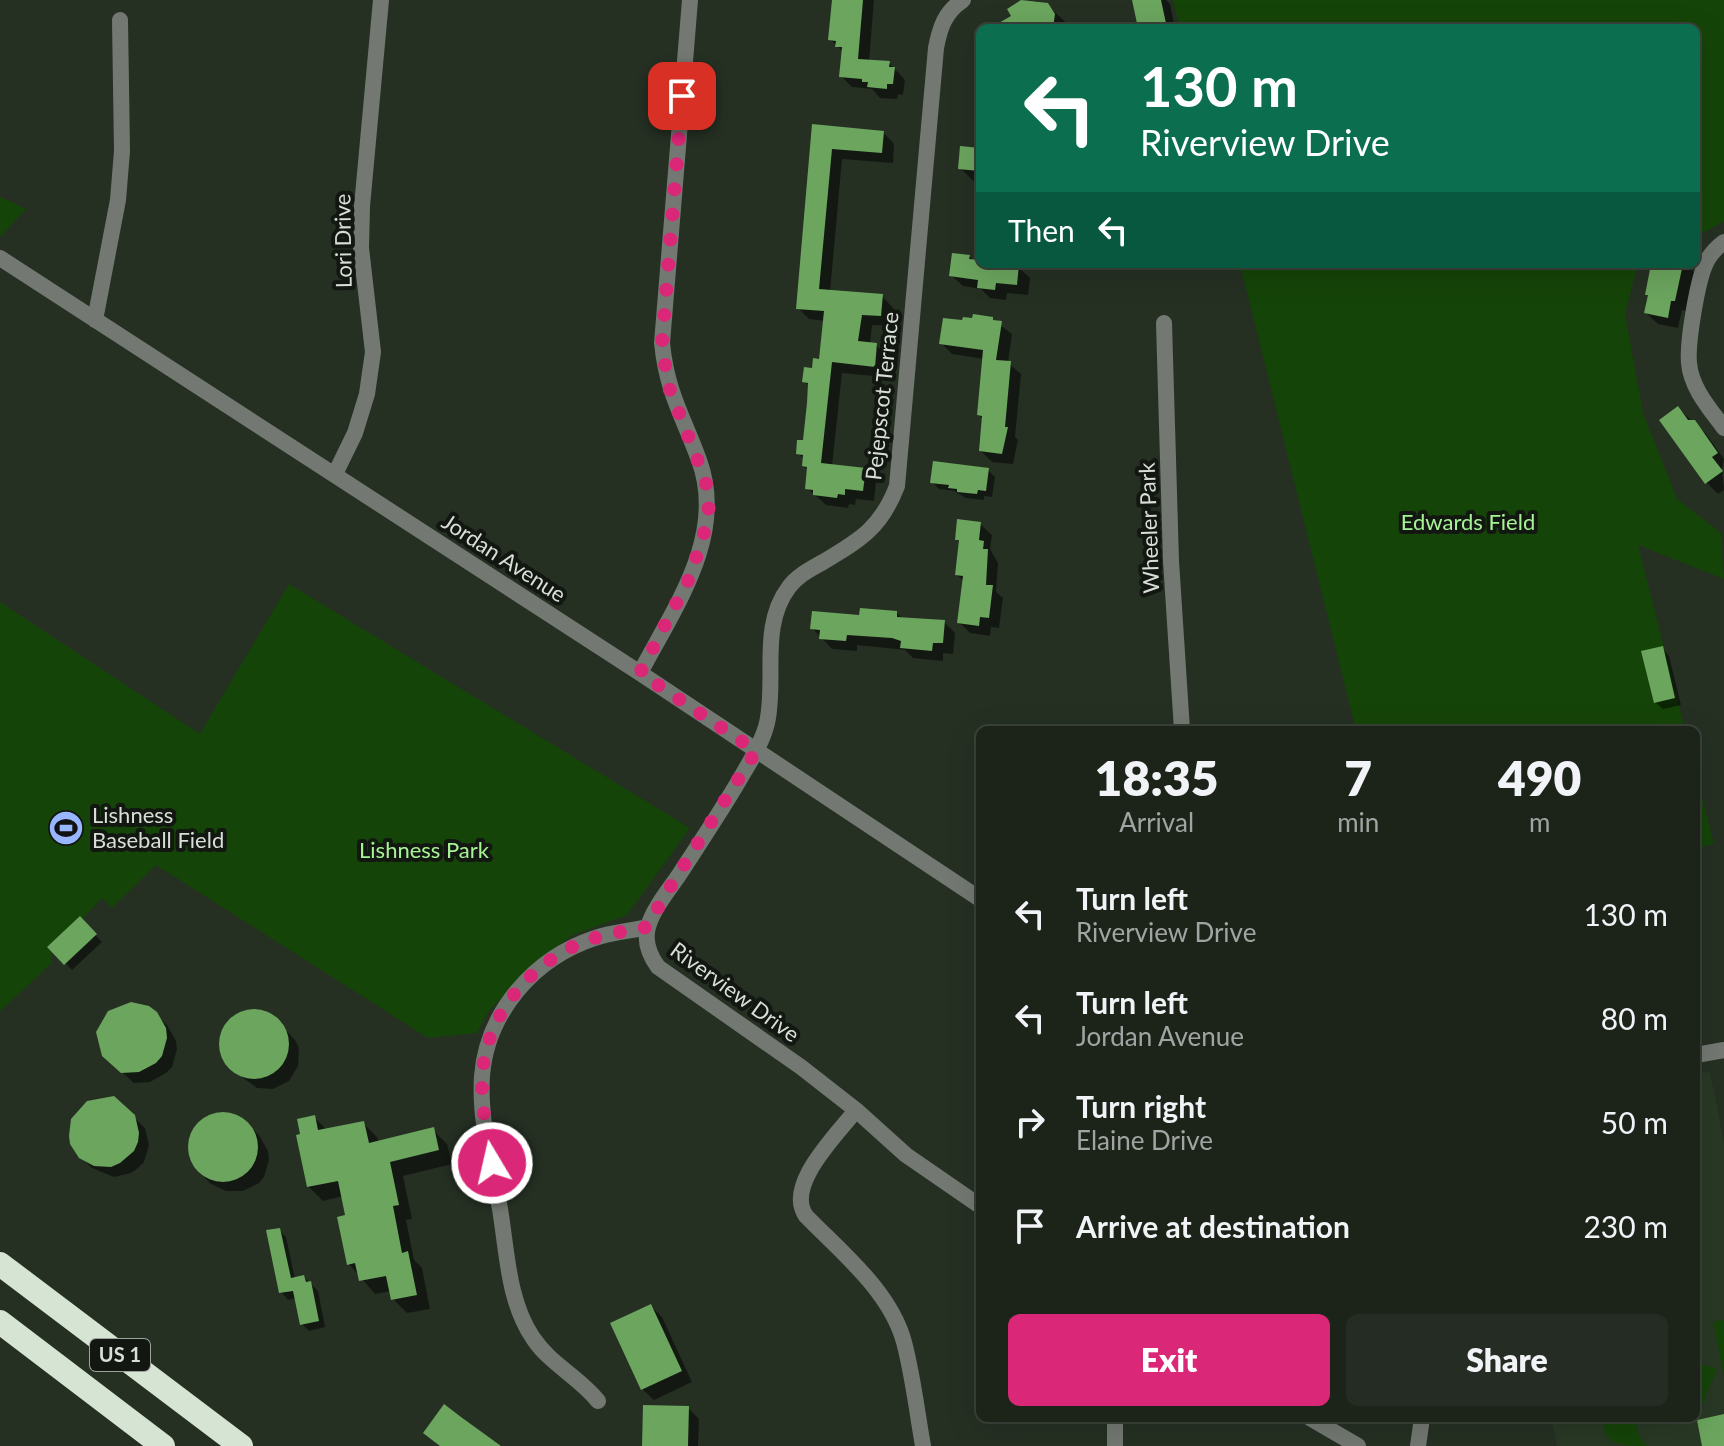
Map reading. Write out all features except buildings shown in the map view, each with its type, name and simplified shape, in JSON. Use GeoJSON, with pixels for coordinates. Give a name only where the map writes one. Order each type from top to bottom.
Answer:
{"type":"FeatureCollection","features":[{"type":"Feature","properties":{"kind":"highway","name":"US 1"},"geometry":{"type":"LineString","coordinates":[[0,1264],[241,1446]]}},
{"type":"Feature","properties":{"kind":"highway","name":"US 1"},"geometry":{"type":"LineString","coordinates":[[0,1322],[163,1446]]}},
{"type":"Feature","properties":{"kind":"street","name":"Lori Drive"},"geometry":{"type":"LineString","coordinates":[[335,474],[355,433],[371,374],[373,352],[361,248],[362,206],[381,0]]}},
{"type":"Feature","properties":{"kind":"street"},"geometry":{"type":"LineString","coordinates":[[640,673],[690,577],[708,520],[709,499],[705,479],[668,385],[662,343],[690,0]]}},
{"type":"Feature","properties":{"kind":"street","name":"Pejepscot Terrace"},"geometry":{"type":"LineString","coordinates":[[756,751],[768,718],[771,646],[779,604],[802,574],[870,532],[890,505],[897,486],[936,48],[940,27],[949,9],[963,0]]}},
{"type":"Feature","properties":{"kind":"street"},"geometry":{"type":"LineString","coordinates":[[95,320],[118,200],[122,151],[120,20]]}},
{"type":"Feature","properties":{"kind":"street"},"geometry":{"type":"LineString","coordinates":[[1724,242],[1705,264],[1699,283],[1689,364],[1703,400],[1724,428]]}},
{"type":"Feature","properties":{"kind":"street","name":"Jordan Avenue"},"geometry":{"type":"LineString","coordinates":[[0,258],[640,673],[976,896]]}},
{"type":"Feature","properties":{"kind":"street","name":"Wheeler Park"},"geometry":{"type":"LineString","coordinates":[[1164,323],[1171,561],[1182,726]]}},
{"type":"Feature","properties":{"kind":"street","name":"Riverview Drive"},"geometry":{"type":"LineString","coordinates":[[756,751],[648,927],[651,956],[658,967],[801,1067],[906,1155],[976,1203]]}},
{"type":"Feature","properties":{"kind":"street"},"geometry":{"type":"LineString","coordinates":[[598,1401],[548,1356],[533,1338],[517,1306],[487,1136],[482,1076],[490,1036],[498,1019],[530,976],[584,942],[648,927]]}},
{"type":"Feature","properties":{"kind":"street"},"geometry":{"type":"LineString","coordinates":[[1700,1054],[1724,1050]]}},
{"type":"Feature","properties":{"kind":"street"},"geometry":{"type":"LineString","coordinates":[[856,1110],[807,1174],[800,1192],[800,1205],[806,1216],[876,1289],[897,1322],[904,1342],[923,1446]]}},
{"type":"Feature","properties":{"kind":"street"},"geometry":{"type":"LineString","coordinates":[[1115,1422],[1115,1446]]}},
{"type":"Feature","properties":{"kind":"street"},"geometry":{"type":"LineString","coordinates":[[1317,1422],[1358,1446]]}},
{"type":"Feature","properties":{"kind":"street"},"geometry":{"type":"LineString","coordinates":[[1418,1446],[1421,1422]]}},
{"type":"Feature","properties":{"kind":"shaded area"},"geometry":{"type":"Polygon","coordinates":[[[1710,1071],[1724,1144],[1724,1446],[1557,1446],[1552,1422],[1700,1422],[1700,1073],[1710,1071]]]}},
{"type":"Feature","properties":{"kind":"green space"},"geometry":{"type":"Polygon","coordinates":[[[1173,0],[1724,0],[1724,221],[1700,235],[1700,24],[1179,24],[1173,0]]]}},
{"type":"Feature","properties":{"kind":"green space"},"geometry":{"type":"Polygon","coordinates":[[[0,197],[26,209],[0,237],[0,197]]]}},
{"type":"Feature","properties":{"kind":"green space","name":"Edwards Field"},"geometry":{"type":"Polygon","coordinates":[[[1241,268],[1637,268],[1625,314],[1643,413],[1677,499],[1721,533],[1724,579],[1638,545],[1684,726],[1355,726],[1241,268]]]}},
{"type":"Feature","properties":{"kind":"green space","name":"Lishness Park"},"geometry":{"type":"Polygon","coordinates":[[[289,584],[690,828],[627,915],[573,935],[536,961],[488,1012],[477,1033],[428,1038],[156,865],[112,908],[102,898],[82,919],[79,917],[47,947],[52,963],[0,1011],[0,602],[200,734],[289,584]]]}},
{"type":"Feature","properties":{"kind":"green space"},"geometry":{"type":"Polygon","coordinates":[[[1700,790],[1714,844],[1700,847],[1700,790]]]}},
{"type":"Feature","properties":{"kind":"green space"},"geometry":{"type":"Polygon","coordinates":[[[1724,1320],[1724,1376],[1713,1322],[1724,1320]]]}},
{"type":"Feature","properties":{"kind":"green space"},"geometry":{"type":"Polygon","coordinates":[[[1700,1363],[1717,1369],[1700,1410],[1700,1363]]]}},
{"type":"Feature","properties":{"kind":"green space"},"geometry":{"type":"Polygon","coordinates":[[[1603,1422],[1635,1422],[1647,1446],[1622,1445],[1610,1439],[1603,1422]]]}},
{"type":"Feature","properties":{"kind":"place","name":"Lishness Baseball Field"},"geometry":{"type":"Point","coordinates":[66,828]}},
{"type":"Feature","properties":{"kind":"route"},"geometry":{"type":"LineString","coordinates":[[492,1163],[482,1076],[490,1036],[508,1002],[530,976],[569,949],[612,933],[648,927],[756,751],[640,673],[690,577],[708,520],[709,499],[705,479],[668,385],[662,343],[682,96]]}}]}
